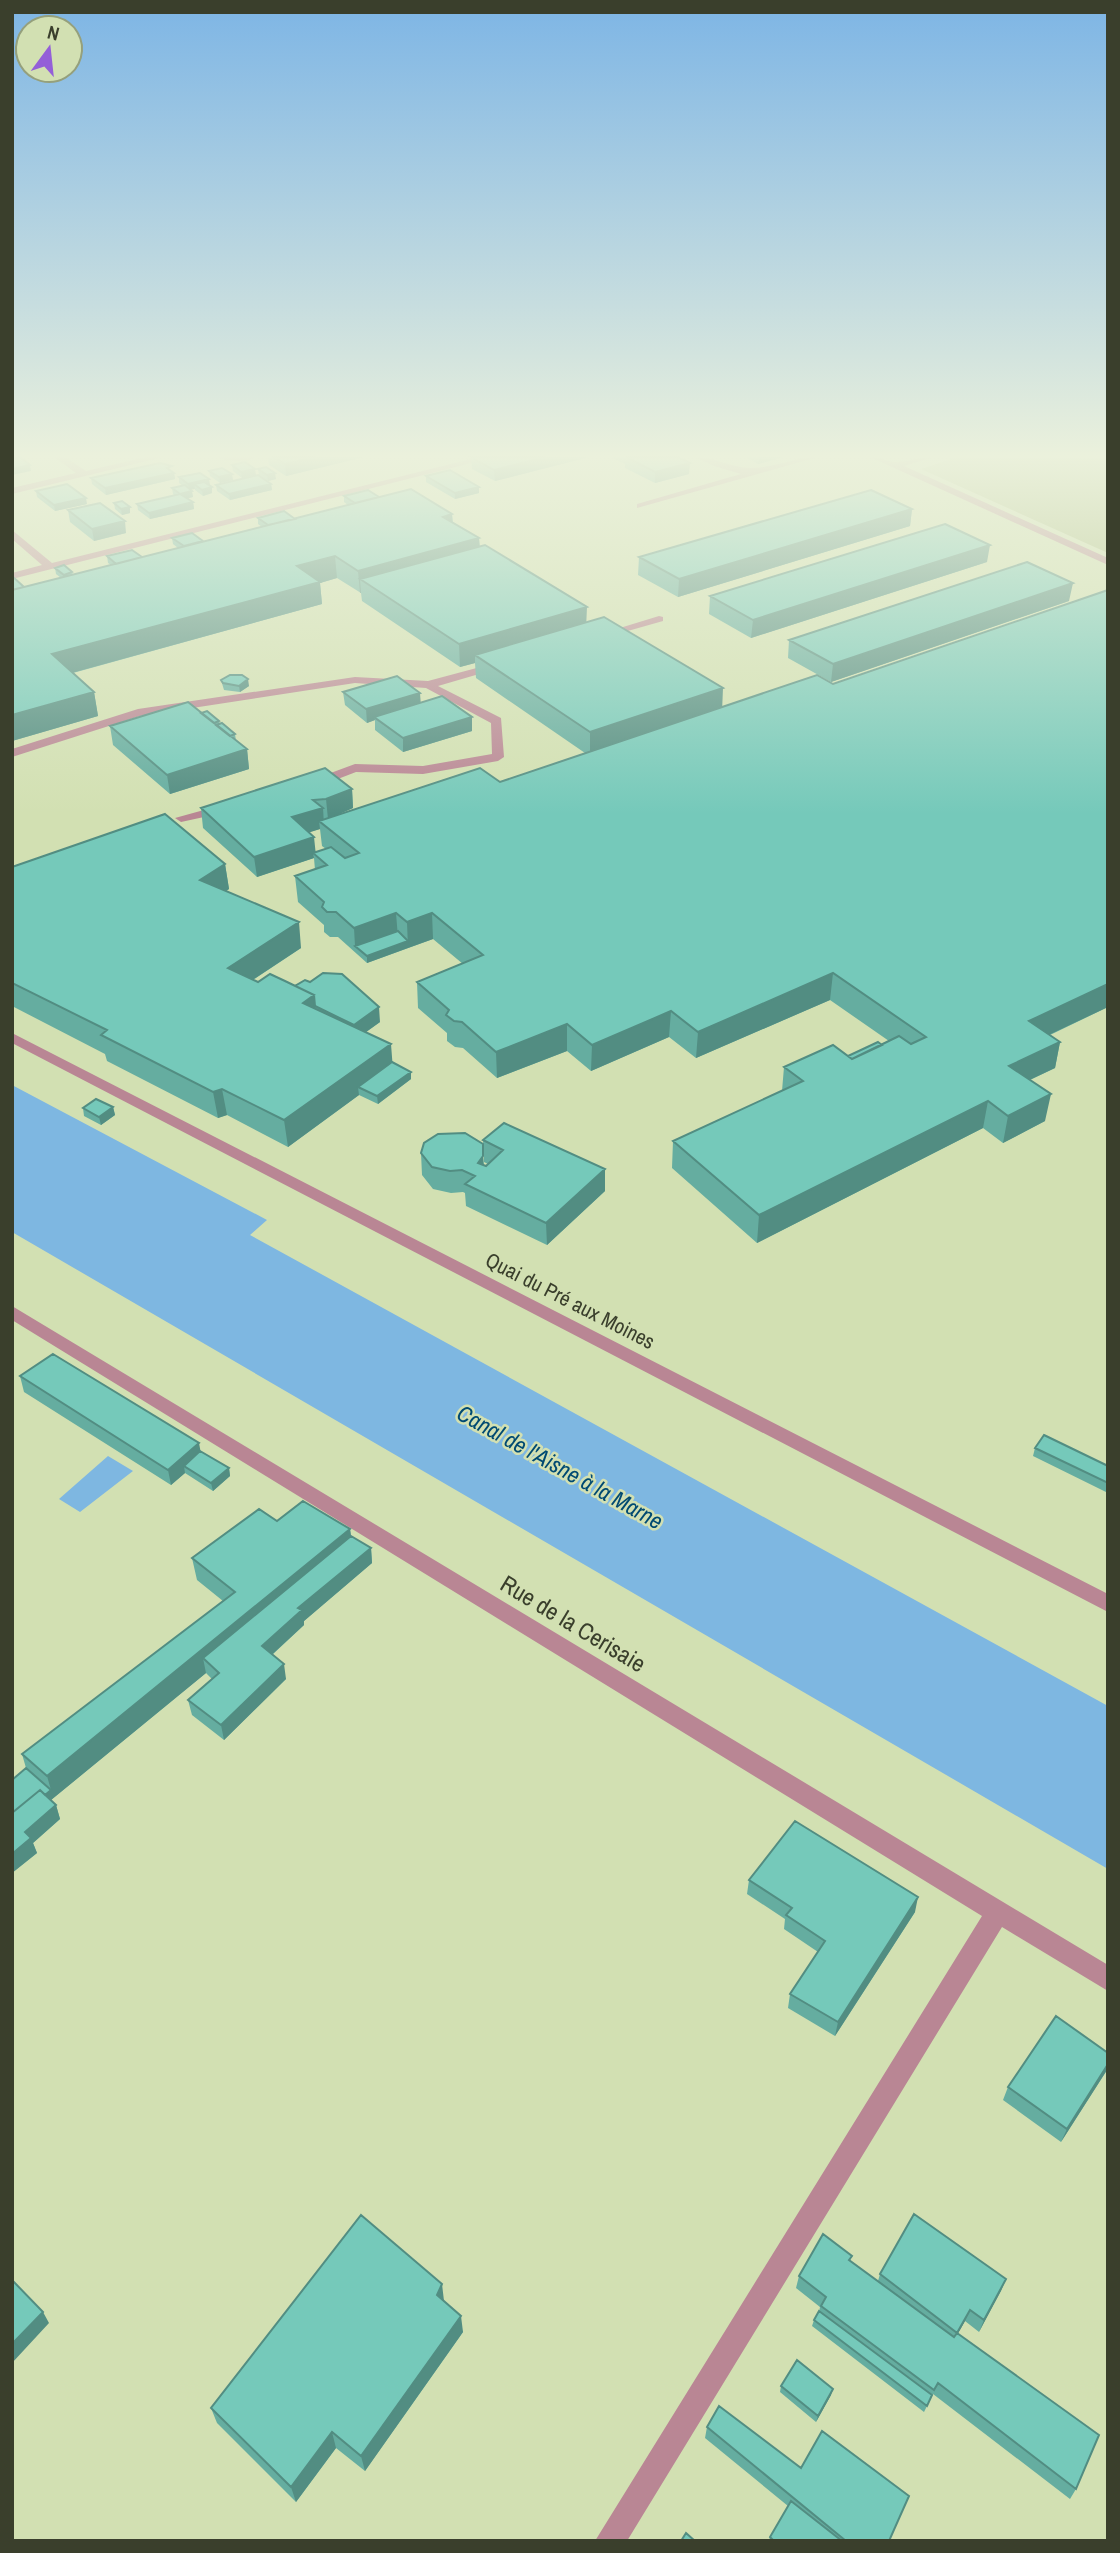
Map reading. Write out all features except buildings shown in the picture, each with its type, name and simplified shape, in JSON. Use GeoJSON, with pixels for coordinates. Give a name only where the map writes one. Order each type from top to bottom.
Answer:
{"type":"FeatureCollection","features":[{"type":"Feature","properties":{"kind":"street"},"geometry":{"type":"LineString","coordinates":[[595,638],[659,619]]}},
{"type":"Feature","properties":{"kind":"street"},"geometry":{"type":"LineString","coordinates":[[12,753],[138,713],[355,680],[428,685],[505,663]]}},
{"type":"Feature","properties":{"kind":"street"},"geometry":{"type":"LineString","coordinates":[[306,787],[355,768],[423,770],[498,757],[497,721],[428,685]]}},
{"type":"Feature","properties":{"kind":"street"},"geometry":{"type":"LineString","coordinates":[[181,818],[231,807]]}},
{"type":"Feature","properties":{"kind":"street","name":"Quai du Pré aux Moines"},"geometry":{"type":"LineString","coordinates":[[12,1037],[1108,1604]]}},
{"type":"Feature","properties":{"kind":"street","name":"Rue de la Cerisaie"},"geometry":{"type":"LineString","coordinates":[[12,1312],[1108,1979]]}},
{"type":"Feature","properties":{"kind":"street"},"geometry":{"type":"LineString","coordinates":[[610,2541],[998,1912]]}},
{"type":"Feature","properties":{"kind":"water","name":"Canal de l'Aisne à la Marne"},"geometry":{"type":"Polygon","coordinates":[[[12,1085],[267,1220],[250,1235],[1108,1706],[1108,1869],[12,1232],[12,1085]]]}},
{"type":"Feature","properties":{"kind":"water"},"geometry":{"type":"Polygon","coordinates":[[[108,1456],[133,1471],[80,1512],[59,1499],[108,1456]]]}}]}
